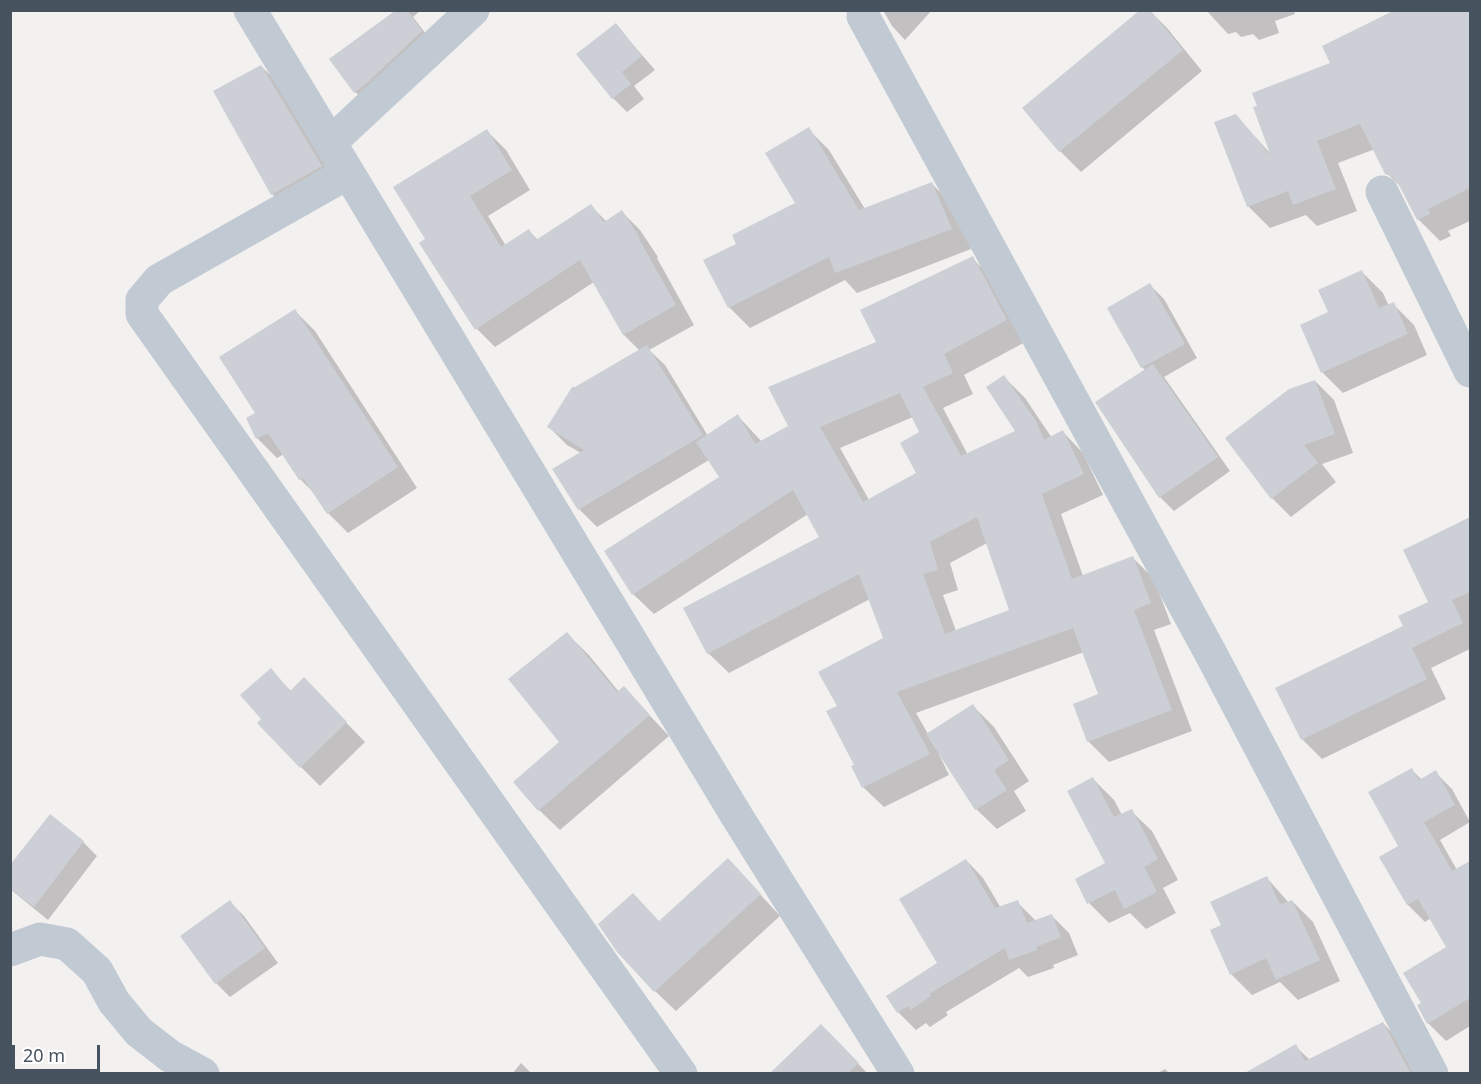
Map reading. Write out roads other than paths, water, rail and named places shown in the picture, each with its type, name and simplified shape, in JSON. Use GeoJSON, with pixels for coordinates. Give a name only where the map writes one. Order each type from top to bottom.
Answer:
{"type":"FeatureCollection","features":[{"type":"Feature","properties":{"kind":"street"},"geometry":{"type":"LineString","coordinates":[[250,10],[738,818],[898,1074]]}},
{"type":"Feature","properties":{"kind":"street"},"geometry":{"type":"LineString","coordinates":[[330,143],[473,10]]}},
{"type":"Feature","properties":{"kind":"street"},"geometry":{"type":"LineString","coordinates":[[863,16],[1211,654],[1431,1074]]}},
{"type":"Feature","properties":{"kind":"street"},"geometry":{"type":"LineString","coordinates":[[348,172],[159,280],[142,300],[142,314],[681,1074]]}},
{"type":"Feature","properties":{"kind":"street"},"geometry":{"type":"LineString","coordinates":[[1382,192],[1470,370]]}},
{"type":"Feature","properties":{"kind":"street"},"geometry":{"type":"LineString","coordinates":[[10,950],[40,939],[67,944],[98,971],[114,1002],[140,1032],[170,1056],[203,1074]]}}]}
